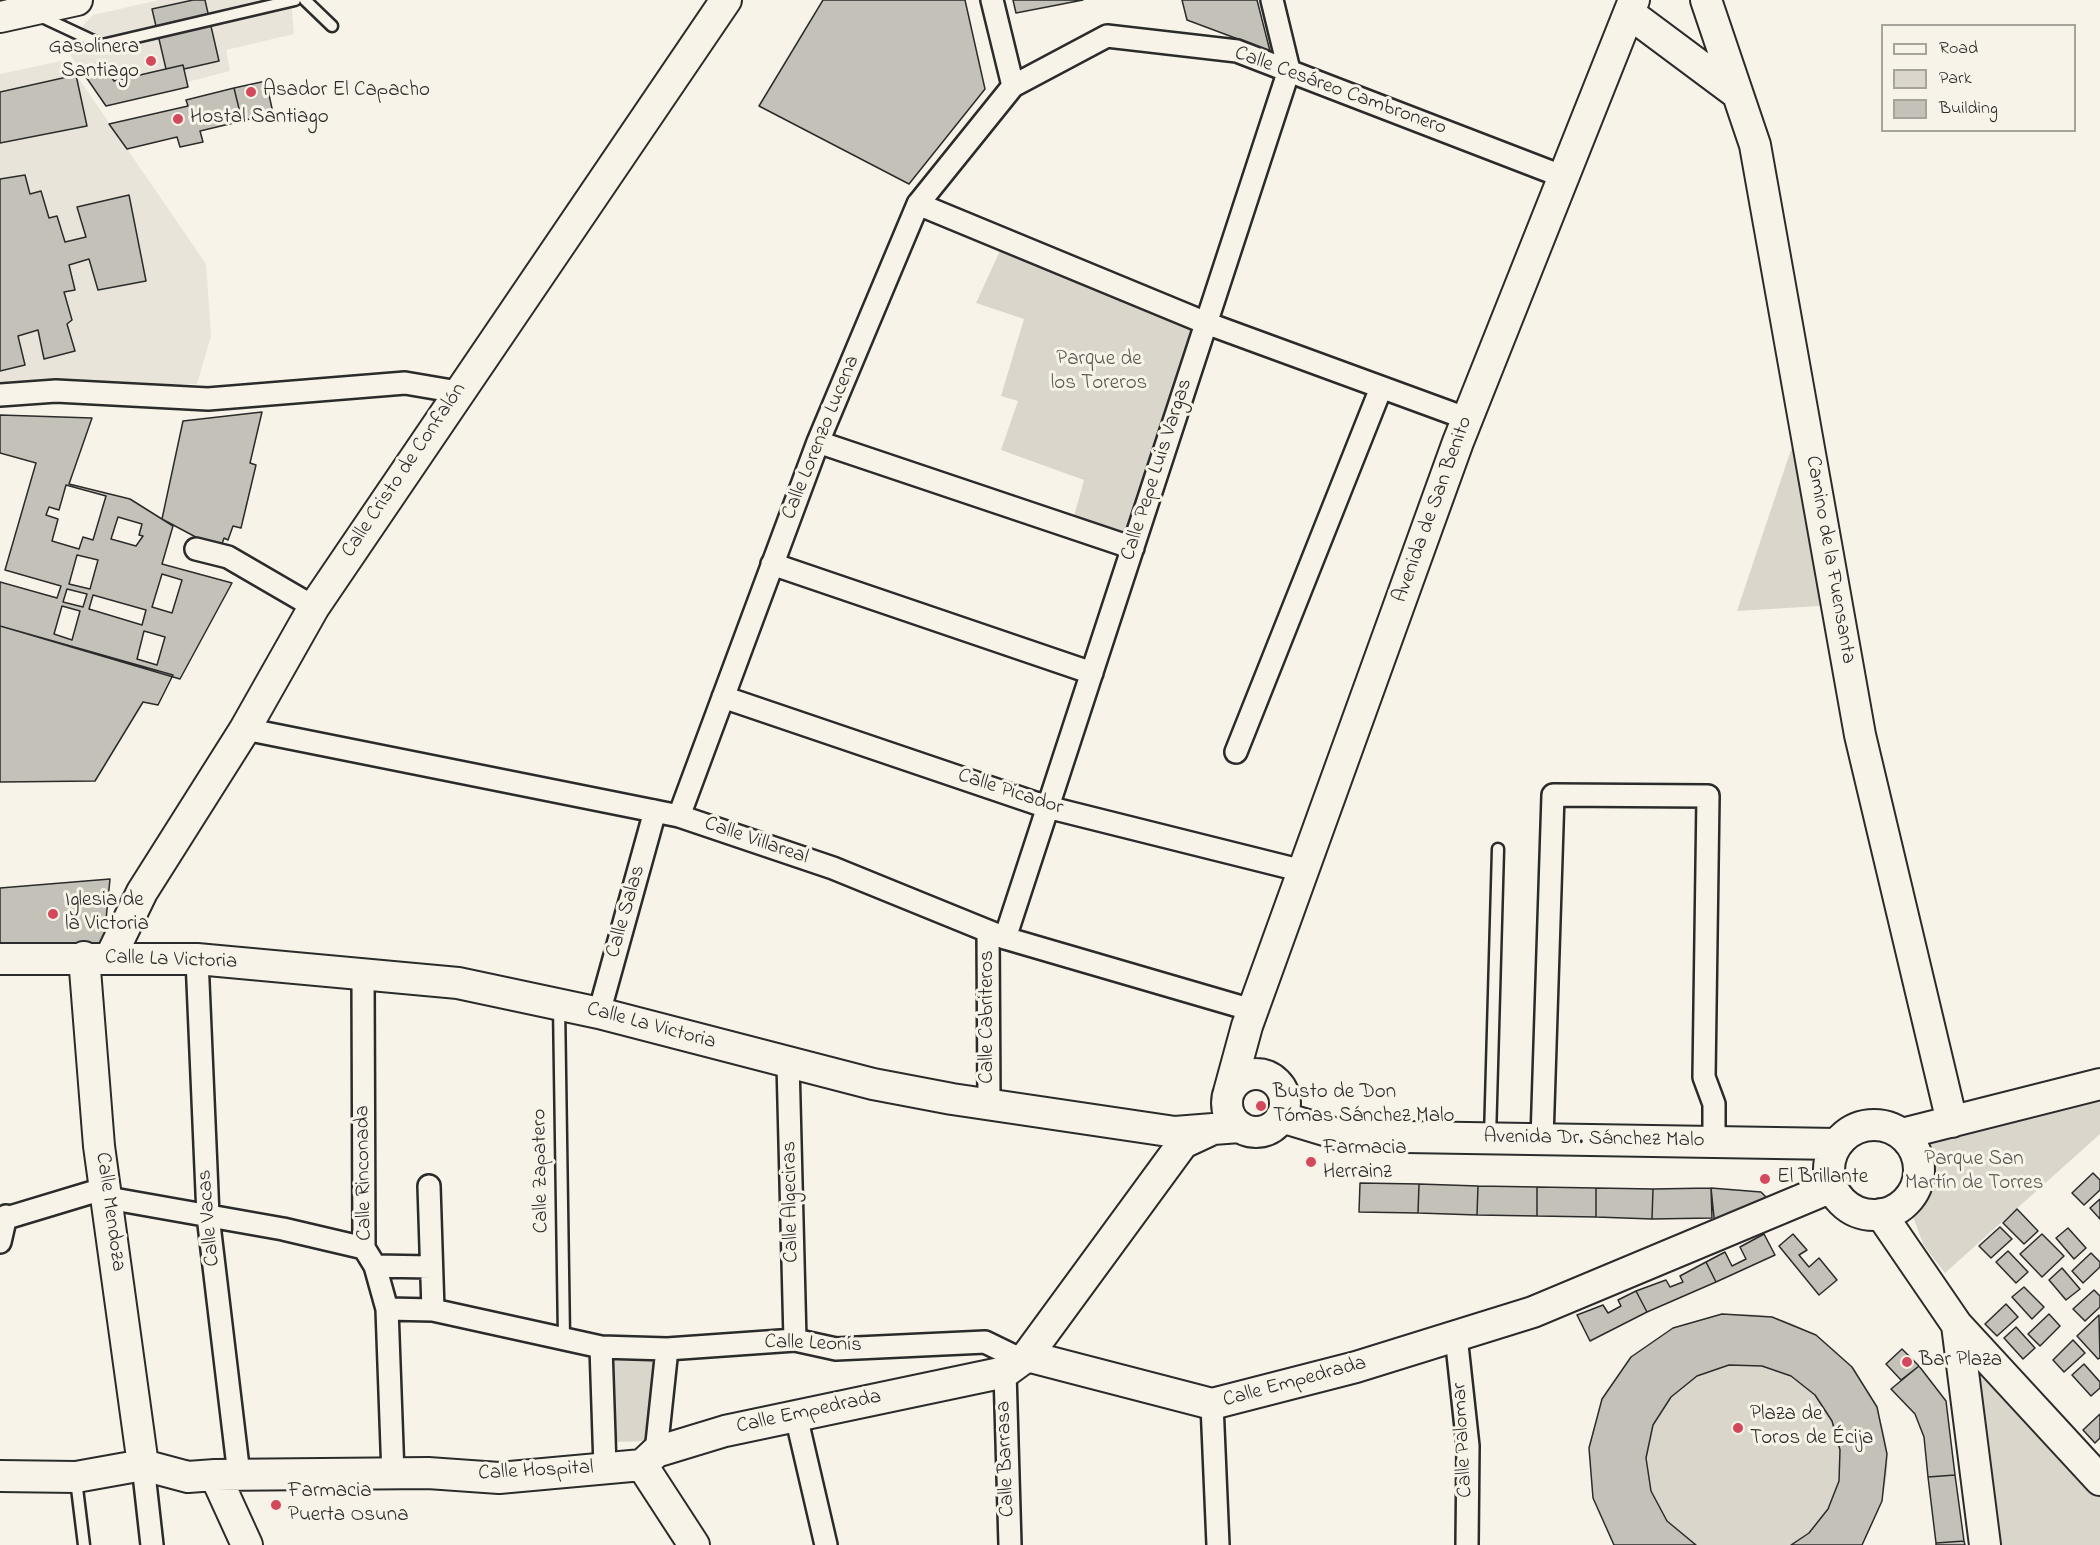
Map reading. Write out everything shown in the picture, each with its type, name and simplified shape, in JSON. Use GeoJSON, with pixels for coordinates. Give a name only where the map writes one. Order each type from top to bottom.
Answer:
{"type":"FeatureCollection","features":[{"type":"Feature","properties":{"kind":"street"},"geometry":{"type":"LineString","coordinates":[[14,14],[77,0]]}},
{"type":"Feature","properties":{"kind":"street","name":"Calle Cristo de Confalón"},"geometry":{"type":"LineString","coordinates":[[97,957],[142,892],[245,729],[314,607],[726,0]]}},
{"type":"Feature","properties":{"kind":"street"},"geometry":{"type":"LineString","coordinates":[[992,0],[1013,87]]}},
{"type":"Feature","properties":{"kind":"street"},"geometry":{"type":"LineString","coordinates":[[1272,0],[1289,70]]}},
{"type":"Feature","properties":{"kind":"street","name":"Camino de la Fuensanta"},"geometry":{"type":"LineString","coordinates":[[1706,0],[1735,92],[1755,145],[1860,735],[1952,1122]]}},
{"type":"Feature","properties":{"kind":"street"},"geometry":{"type":"LineString","coordinates":[[1631,7],[1735,92]]}},
{"type":"Feature","properties":{"kind":"street","name":"Avenida de San Benito"},"geometry":{"type":"LineString","coordinates":[[1229,1092],[1250,1018],[1468,420],[1631,7]]}},
{"type":"Feature","properties":{"kind":"street","name":"Calle Cesáreo Cambronero"},"geometry":{"type":"LineString","coordinates":[[1013,87],[1107,36],[1236,51],[1564,177]]}},
{"type":"Feature","properties":{"kind":"street","name":"Calle Pepe Luis Vargas"},"geometry":{"type":"LineString","coordinates":[[997,935],[1047,807],[1289,70]]}},
{"type":"Feature","properties":{"kind":"street","name":"Calle Lorenzo Lucena"},"geometry":{"type":"LineString","coordinates":[[679,816],[818,442],[918,204],[1013,87]]}},
{"type":"Feature","properties":{"kind":"street"},"geometry":{"type":"LineString","coordinates":[[918,204],[1206,323],[1468,420]]}},
{"type":"Feature","properties":{"kind":"street"},"geometry":{"type":"LineString","coordinates":[[0,396],[56,392],[208,399],[405,383],[458,392]]}},
{"type":"Feature","properties":{"kind":"street"},"geometry":{"type":"LineString","coordinates":[[1236,752],[1381,388]]}},
{"type":"Feature","properties":{"kind":"street"},"geometry":{"type":"LineString","coordinates":[[818,442],[1132,548]]}},
{"type":"Feature","properties":{"kind":"street"},"geometry":{"type":"LineString","coordinates":[[196,549],[228,557],[314,607]]}},
{"type":"Feature","properties":{"kind":"street"},"geometry":{"type":"LineString","coordinates":[[772,564],[1092,673]]}},
{"type":"Feature","properties":{"kind":"street","name":"Calle Picador"},"geometry":{"type":"LineString","coordinates":[[723,697],[1047,807],[1303,871]]}},
{"type":"Feature","properties":{"kind":"street","name":"Calle Villareal"},"geometry":{"type":"LineString","coordinates":[[245,729],[679,816],[833,868],[997,935],[1250,1018]]}},
{"type":"Feature","properties":{"kind":"street"},"geometry":{"type":"LineString","coordinates":[[1542,1139],[1553,795],[1708,796],[1704,1077],[1714,1104],[1714,1142]]}},
{"type":"Feature","properties":{"kind":"street","name":"Calle Salas"},"geometry":{"type":"LineString","coordinates":[[599,1013],[655,811]]}},
{"type":"Feature","properties":{"kind":"street","name":"Calle Cabriteros"},"geometry":{"type":"LineString","coordinates":[[989,1103],[997,935]]}},
{"type":"Feature","properties":{"kind":"street","name":"Calle La Victoria"},"geometry":{"type":"LineString","coordinates":[[0,959],[97,957],[197,959],[458,983],[559,1003],[873,1084],[952,1099],[1176,1132],[1227,1128]]}},
{"type":"Feature","properties":{"kind":"street","name":"Calle Mendoza"},"geometry":{"type":"LineString","coordinates":[[97,957],[99,1146],[143,1465]]}},
{"type":"Feature","properties":{"kind":"street","name":"Calle Vacas"},"geometry":{"type":"LineString","coordinates":[[197,959],[208,1216],[227,1475]]}},
{"type":"Feature","properties":{"kind":"street","name":"Calle Rinconada"},"geometry":{"type":"LineString","coordinates":[[363,976],[369,1257],[387,1309],[393,1475]]}},
{"type":"Feature","properties":{"kind":"street"},"geometry":{"type":"LineString","coordinates":[[1250,1018],[1262,1074]]}},
{"type":"Feature","properties":{"kind":"street","name":"Calle Algeciras"},"geometry":{"type":"LineString","coordinates":[[788,1063],[795,1340]]}},
{"type":"Feature","properties":{"kind":"street"},"geometry":{"type":"LineString","coordinates":[[1018,1363],[1183,1143],[1227,1128],[1259,1131],[1268,1129],[1281,1117],[1285,1100],[1278,1083],[1262,1074],[1243,1077],[1229,1092],[1227,1128]]}},
{"type":"Feature","properties":{"kind":"street"},"geometry":{"type":"LineString","coordinates":[[1902,1134],[2100,1084]]}},
{"type":"Feature","properties":{"kind":"street","name":"Avenida Dr. Sánchez Malo"},"geometry":{"type":"LineString","coordinates":[[1281,1117],[1344,1136],[1837,1144]]}},
{"type":"Feature","properties":{"kind":"street"},"geometry":{"type":"LineString","coordinates":[[1875,1124],[1889,1127],[1902,1134],[1913,1145],[1920,1174],[1907,1201],[1895,1210],[1881,1214],[1866,1214],[1852,1209],[1840,1199],[1833,1187],[1830,1165],[1837,1144],[1847,1133],[1860,1126],[1875,1124]]}},
{"type":"Feature","properties":{"kind":"street"},"geometry":{"type":"LineString","coordinates":[[429,1186],[433,1310]]}},
{"type":"Feature","properties":{"kind":"street","name":"Calle Empedrada"},"geometry":{"type":"LineString","coordinates":[[649,1458],[725,1431],[1018,1363],[1212,1404],[1356,1367],[1533,1312],[1833,1187]]}},
{"type":"Feature","properties":{"kind":"street"},"geometry":{"type":"LineString","coordinates":[[0,1242],[3,1218],[107,1193],[208,1216],[283,1229],[369,1257],[431,1267]]}},
{"type":"Feature","properties":{"kind":"street"},"geometry":{"type":"LineString","coordinates":[[1881,1214],[1957,1325],[2100,1480]]}},
{"type":"Feature","properties":{"kind":"street","name":"Calle Leonís"},"geometry":{"type":"LineString","coordinates":[[387,1309],[433,1310],[601,1347],[667,1349],[795,1340],[836,1349],[985,1342],[1018,1363]]}},
{"type":"Feature","properties":{"kind":"street"},"geometry":{"type":"LineString","coordinates":[[1957,1325],[1985,1545]]}},
{"type":"Feature","properties":{"kind":"street","name":"Calle Palomar"},"geometry":{"type":"LineString","coordinates":[[1456,1336],[1468,1446],[1467,1545]]}},
{"type":"Feature","properties":{"kind":"street"},"geometry":{"type":"LineString","coordinates":[[601,1347],[605,1467]]}},
{"type":"Feature","properties":{"kind":"street"},"geometry":{"type":"LineString","coordinates":[[667,1349],[649,1458],[694,1545]]}},
{"type":"Feature","properties":{"kind":"street","name":"Calle Barrasa"},"geometry":{"type":"LineString","coordinates":[[1010,1545],[1018,1363]]}},
{"type":"Feature","properties":{"kind":"street"},"geometry":{"type":"LineString","coordinates":[[1212,1404],[1218,1545]]}},
{"type":"Feature","properties":{"kind":"street"},"geometry":{"type":"LineString","coordinates":[[796,1416],[826,1545]]}},
{"type":"Feature","properties":{"kind":"street","name":"Calle Hospital"},"geometry":{"type":"LineString","coordinates":[[0,1476],[76,1477],[143,1465],[188,1477],[428,1473],[498,1478],[605,1467],[649,1458]]}},
{"type":"Feature","properties":{"kind":"street"},"geometry":{"type":"LineString","coordinates":[[143,1465],[152,1545]]}},
{"type":"Feature","properties":{"kind":"street"},"geometry":{"type":"LineString","coordinates":[[227,1475],[247,1545]]}},
{"type":"Feature","properties":{"kind":"lane"},"geometry":{"type":"LineString","coordinates":[[14,14],[102,45],[295,0]]}},
{"type":"Feature","properties":{"kind":"lane"},"geometry":{"type":"LineString","coordinates":[[305,0],[332,26]]}},
{"type":"Feature","properties":{"kind":"lane"},"geometry":{"type":"LineString","coordinates":[[1490,1138],[1498,849]]}},
{"type":"Feature","properties":{"kind":"lane","name":"Calle Zapatero"},"geometry":{"type":"LineString","coordinates":[[559,1003],[564,1338]]}},
{"type":"Feature","properties":{"kind":"lane"},"geometry":{"type":"LineString","coordinates":[[76,1477],[84,1545]]}},
{"type":"Feature","properties":{"kind":"shaded area","name":"Gasolinera Santiago"},"geometry":{"type":"Polygon","coordinates":[[[159,0],[291,0],[294,34],[226,50],[230,71],[187,82],[188,87],[106,106],[64,46],[93,15],[159,0]]]}},
{"type":"Feature","properties":{"kind":"shaded area"},"geometry":{"type":"Polygon","coordinates":[[[66,60],[206,264],[211,336],[197,384],[0,387],[0,74],[66,60]]]}},
{"type":"Feature","properties":{"kind":"green space","name":"Parque de los Toreros"},"geometry":{"type":"Polygon","coordinates":[[[1005,240],[1206,323],[1133,548],[1071,527],[1084,480],[1001,450],[1018,401],[1001,396],[1024,319],[976,303],[1005,240]]]}},
{"type":"Feature","properties":{"kind":"green space"},"geometry":{"type":"Polygon","coordinates":[[[1803,414],[1836,605],[1737,611],[1803,414]]]}},
{"type":"Feature","properties":{"kind":"green space","name":"Parque San Martín de Torres"},"geometry":{"type":"Polygon","coordinates":[[[2100,1084],[2100,1134],[1945,1273],[1924,1246],[1907,1201],[1915,1187],[1918,1174],[1918,1160],[1913,1145],[2100,1084]]]}},
{"type":"Feature","properties":{"kind":"green space","name":"Plaza de Toros de Écija"},"geometry":{"type":"Polygon","coordinates":[[[1722,1314],[1766,1316],[1795,1325],[1834,1350],[1865,1386],[1876,1407],[1883,1430],[1887,1465],[1881,1501],[1862,1545],[1615,1545],[1631,1357],[1673,1328],[1722,1314]]]}},
{"type":"Feature","properties":{"kind":"green space"},"geometry":{"type":"Polygon","coordinates":[[[1957,1325],[2100,1480],[2100,1545],[1985,1545],[1957,1325]]]}},
{"type":"Feature","properties":{"kind":"green space"},"geometry":{"type":"Polygon","coordinates":[[[606,1360],[661,1361],[653,1441],[609,1442],[606,1360]]]}},
{"type":"Feature","properties":{"kind":"building"},"geometry":{"type":"Polygon","coordinates":[[[193,0],[205,0],[219,61],[184,69],[183,65],[166,69],[152,9],[193,0]]]}},
{"type":"Feature","properties":{"kind":"building"},"geometry":{"type":"Polygon","coordinates":[[[823,0],[965,0],[985,89],[909,184],[759,106],[823,0]]]}},
{"type":"Feature","properties":{"kind":"building"},"geometry":{"type":"Polygon","coordinates":[[[1013,0],[1083,0],[1016,13],[1013,0]]]}},
{"type":"Feature","properties":{"kind":"building"},"geometry":{"type":"Polygon","coordinates":[[[1182,0],[1257,0],[1270,51],[1187,20],[1182,0]]]}},
{"type":"Feature","properties":{"kind":"building"},"geometry":{"type":"Polygon","coordinates":[[[183,65],[188,87],[106,106],[86,77],[107,71],[114,81],[183,65]]]}},
{"type":"Feature","properties":{"kind":"building"},"geometry":{"type":"Polygon","coordinates":[[[76,75],[87,126],[0,143],[0,92],[76,75]]]}},
{"type":"Feature","properties":{"kind":"building"},"geometry":{"type":"Polygon","coordinates":[[[266,81],[273,113],[242,121],[234,88],[266,81]]]}},
{"type":"Feature","properties":{"kind":"building"},"geometry":{"type":"Polygon","coordinates":[[[234,88],[242,121],[200,131],[203,142],[180,147],[177,137],[127,149],[109,124],[188,106],[186,100],[234,88]]]}},
{"type":"Feature","properties":{"kind":"building"},"geometry":{"type":"Polygon","coordinates":[[[25,175],[30,194],[41,191],[49,218],[57,216],[65,242],[86,237],[77,207],[129,195],[146,281],[98,290],[89,259],[69,265],[75,290],[64,292],[72,320],[67,324],[75,351],[44,359],[38,330],[18,336],[25,365],[0,371],[0,179],[25,175]]]}},
{"type":"Feature","properties":{"kind":"building"},"geometry":{"type":"Polygon","coordinates":[[[262,412],[250,463],[256,465],[241,528],[233,526],[228,540],[224,538],[220,550],[162,519],[183,421],[262,412]]]}},
{"type":"Feature","properties":{"kind":"building"},"geometry":{"type":"Polygon","coordinates":[[[0,415],[92,418],[69,484],[130,499],[173,526],[162,564],[232,583],[180,679],[0,626],[0,582],[57,598],[61,586],[5,570],[36,463],[0,453],[0,415]],[[66,485],[59,510],[49,507],[46,515],[58,519],[52,541],[79,549],[83,537],[93,540],[106,496],[66,485]],[[118,517],[111,539],[136,546],[143,536],[139,535],[142,524],[118,517]],[[77,555],[69,584],[90,589],[98,560],[77,555]],[[162,574],[152,607],[172,613],[182,580],[162,574]],[[67,589],[63,602],[83,607],[87,594],[67,589]],[[93,595],[89,609],[142,625],[146,610],[93,595]],[[62,606],[54,634],[72,640],[80,611],[62,606]],[[144,631],[137,659],[157,665],[165,637],[144,631]]]}},
{"type":"Feature","properties":{"kind":"building"},"geometry":{"type":"Polygon","coordinates":[[[0,626],[173,675],[158,705],[143,702],[95,781],[0,782],[0,626]]]}},
{"type":"Feature","properties":{"kind":"building","name":"Iglesia de la Victoria"},"geometry":{"type":"Polygon","coordinates":[[[110,879],[104,940],[94,949],[0,953],[0,888],[110,879]]]}},
{"type":"Feature","properties":{"kind":"building"},"geometry":{"type":"Polygon","coordinates":[[[2093,1173],[2100,1180],[2100,1190],[2084,1205],[2072,1193],[2093,1173]]]}},
{"type":"Feature","properties":{"kind":"building"},"geometry":{"type":"Polygon","coordinates":[[[1360,1183],[1419,1184],[1418,1213],[1359,1212],[1360,1183]]]}},
{"type":"Feature","properties":{"kind":"building"},"geometry":{"type":"Polygon","coordinates":[[[1419,1184],[1478,1186],[1477,1215],[1418,1213],[1419,1184]]]}},
{"type":"Feature","properties":{"kind":"building"},"geometry":{"type":"Polygon","coordinates":[[[1478,1186],[1537,1187],[1537,1216],[1477,1215],[1478,1186]]]}},
{"type":"Feature","properties":{"kind":"building"},"geometry":{"type":"Polygon","coordinates":[[[1537,1187],[1596,1188],[1596,1217],[1537,1216],[1537,1187]]]}},
{"type":"Feature","properties":{"kind":"building"},"geometry":{"type":"Polygon","coordinates":[[[1596,1188],[1653,1189],[1652,1219],[1596,1217],[1596,1188]]]}},
{"type":"Feature","properties":{"kind":"building"},"geometry":{"type":"Polygon","coordinates":[[[1711,1188],[1761,1192],[1767,1198],[1715,1227],[1711,1188]]]}},
{"type":"Feature","properties":{"kind":"building"},"geometry":{"type":"Polygon","coordinates":[[[1711,1188],[1712,1218],[1652,1219],[1653,1189],[1711,1188]]]}},
{"type":"Feature","properties":{"kind":"building"},"geometry":{"type":"Polygon","coordinates":[[[2100,1199],[2100,1219],[2090,1208],[2100,1199]]]}},
{"type":"Feature","properties":{"kind":"building"},"geometry":{"type":"Polygon","coordinates":[[[2017,1209],[2038,1231],[2024,1244],[2003,1223],[2017,1209]]]}},
{"type":"Feature","properties":{"kind":"building"},"geometry":{"type":"Polygon","coordinates":[[[2000,1227],[2012,1239],[1991,1258],[1979,1246],[2000,1227]]]}},
{"type":"Feature","properties":{"kind":"building"},"geometry":{"type":"Polygon","coordinates":[[[2068,1228],[2086,1248],[2074,1259],[2056,1238],[2068,1228]]]}},
{"type":"Feature","properties":{"kind":"building"},"geometry":{"type":"Polygon","coordinates":[[[1764,1234],[1775,1255],[1716,1282],[1706,1262],[1725,1252],[1732,1266],[1746,1259],[1740,1247],[1764,1234]]]}},
{"type":"Feature","properties":{"kind":"building"},"geometry":{"type":"Polygon","coordinates":[[[1793,1234],[1807,1250],[1799,1255],[1809,1267],[1819,1258],[1837,1280],[1819,1295],[1779,1246],[1793,1234]]]}},
{"type":"Feature","properties":{"kind":"building"},"geometry":{"type":"Polygon","coordinates":[[[2042,1234],[2064,1256],[2042,1277],[2020,1254],[2042,1234]]]}},
{"type":"Feature","properties":{"kind":"building"},"geometry":{"type":"Polygon","coordinates":[[[2008,1251],[2028,1272],[2016,1283],[1996,1262],[2008,1251]]]}},
{"type":"Feature","properties":{"kind":"building"},"geometry":{"type":"Polygon","coordinates":[[[2091,1253],[2100,1262],[2100,1267],[2083,1283],[2072,1271],[2091,1253]]]}},
{"type":"Feature","properties":{"kind":"building"},"geometry":{"type":"Polygon","coordinates":[[[1706,1262],[1716,1282],[1647,1312],[1636,1291],[1666,1280],[1670,1287],[1683,1282],[1680,1276],[1706,1262]]]}},
{"type":"Feature","properties":{"kind":"building"},"geometry":{"type":"Polygon","coordinates":[[[2062,1268],[2080,1289],[2066,1300],[2049,1280],[2062,1268]]]}},
{"type":"Feature","properties":{"kind":"building"},"geometry":{"type":"Polygon","coordinates":[[[2024,1287],[2044,1307],[2032,1319],[2012,1297],[2024,1287]]]}},
{"type":"Feature","properties":{"kind":"building"},"geometry":{"type":"Polygon","coordinates":[[[2094,1290],[2100,1296],[2100,1307],[2085,1321],[2073,1309],[2094,1290]]]}},
{"type":"Feature","properties":{"kind":"building"},"geometry":{"type":"Polygon","coordinates":[[[1636,1291],[1647,1312],[1590,1341],[1577,1315],[1603,1305],[1608,1313],[1621,1306],[1618,1300],[1636,1291]]]}},
{"type":"Feature","properties":{"kind":"building"},"geometry":{"type":"Polygon","coordinates":[[[2006,1304],[2018,1317],[1997,1336],[1985,1324],[2006,1304]]]}},
{"type":"Feature","properties":{"kind":"building"},"geometry":{"type":"Polygon","coordinates":[[[1722,1314],[1772,1317],[1816,1335],[1852,1367],[1877,1407],[1887,1454],[1882,1501],[1862,1545],[1791,1545],[1809,1533],[1828,1509],[1839,1481],[1840,1450],[1832,1421],[1815,1395],[1791,1376],[1762,1366],[1729,1365],[1697,1376],[1671,1397],[1653,1425],[1646,1458],[1651,1491],[1667,1521],[1696,1545],[1614,1545],[1593,1498],[1589,1448],[1602,1399],[1631,1357],[1673,1328],[1722,1314]]]}},
{"type":"Feature","properties":{"kind":"building"},"geometry":{"type":"Polygon","coordinates":[[[2049,1314],[2060,1326],[2040,1346],[2028,1334],[2049,1314]]]}},
{"type":"Feature","properties":{"kind":"building"},"geometry":{"type":"Polygon","coordinates":[[[2099,1315],[2100,1358],[2098,1359],[2077,1336],[2099,1315]]]}},
{"type":"Feature","properties":{"kind":"building"},"geometry":{"type":"Polygon","coordinates":[[[2016,1327],[2035,1348],[2023,1359],[2004,1338],[2016,1327]]]}},
{"type":"Feature","properties":{"kind":"building"},"geometry":{"type":"Polygon","coordinates":[[[2073,1340],[2085,1353],[2064,1372],[2053,1360],[2073,1340]]]}},
{"type":"Feature","properties":{"kind":"building"},"geometry":{"type":"Polygon","coordinates":[[[1902,1349],[1919,1366],[1901,1380],[1886,1364],[1902,1349]]]}},
{"type":"Feature","properties":{"kind":"building"},"geometry":{"type":"Polygon","coordinates":[[[2084,1364],[2100,1382],[2100,1388],[2091,1396],[2072,1375],[2084,1364]]]}},
{"type":"Feature","properties":{"kind":"building"},"geometry":{"type":"Polygon","coordinates":[[[1919,1366],[1946,1401],[1955,1475],[1928,1477],[1924,1437],[1915,1414],[1891,1389],[1919,1366]]]}},
{"type":"Feature","properties":{"kind":"building"},"geometry":{"type":"Polygon","coordinates":[[[2100,1414],[2100,1438],[2095,1443],[2083,1430],[2100,1414]]]}},
{"type":"Feature","properties":{"kind":"building"},"geometry":{"type":"Polygon","coordinates":[[[1955,1475],[1964,1541],[1936,1543],[1928,1477],[1955,1475]]]}},
{"type":"Feature","properties":{"kind":"building"},"geometry":{"type":"Polygon","coordinates":[[[1964,1541],[1965,1545],[1936,1545],[1936,1543],[1964,1541]]]}},
{"type":"Feature","properties":{"kind":"place","name":"Gasolinera Santiago"},"geometry":{"type":"Point","coordinates":[151,61]}},
{"type":"Feature","properties":{"kind":"place","name":"Asador El Capacho"},"geometry":{"type":"Point","coordinates":[251,92]}},
{"type":"Feature","properties":{"kind":"place","name":"Hostal Santiago"},"geometry":{"type":"Point","coordinates":[178,119]}},
{"type":"Feature","properties":{"kind":"place","name":"Iglesia de la Victoria"},"geometry":{"type":"Point","coordinates":[53,914]}},
{"type":"Feature","properties":{"kind":"place","name":"Busto de Don Tómas Sánchez Malo"},"geometry":{"type":"Point","coordinates":[1261,1106]}},
{"type":"Feature","properties":{"kind":"place","name":"Farmacia Herrainz"},"geometry":{"type":"Point","coordinates":[1311,1162]}},
{"type":"Feature","properties":{"kind":"place","name":"El Brillante"},"geometry":{"type":"Point","coordinates":[1765,1179]}},
{"type":"Feature","properties":{"kind":"place","name":"Bar Plaza"},"geometry":{"type":"Point","coordinates":[1907,1362]}},
{"type":"Feature","properties":{"kind":"place","name":"Plaza de Toros de Écija"},"geometry":{"type":"Point","coordinates":[1738,1428]}},
{"type":"Feature","properties":{"kind":"place","name":"Farmacia Puerta Osuna"},"geometry":{"type":"Point","coordinates":[276,1505]}}]}
